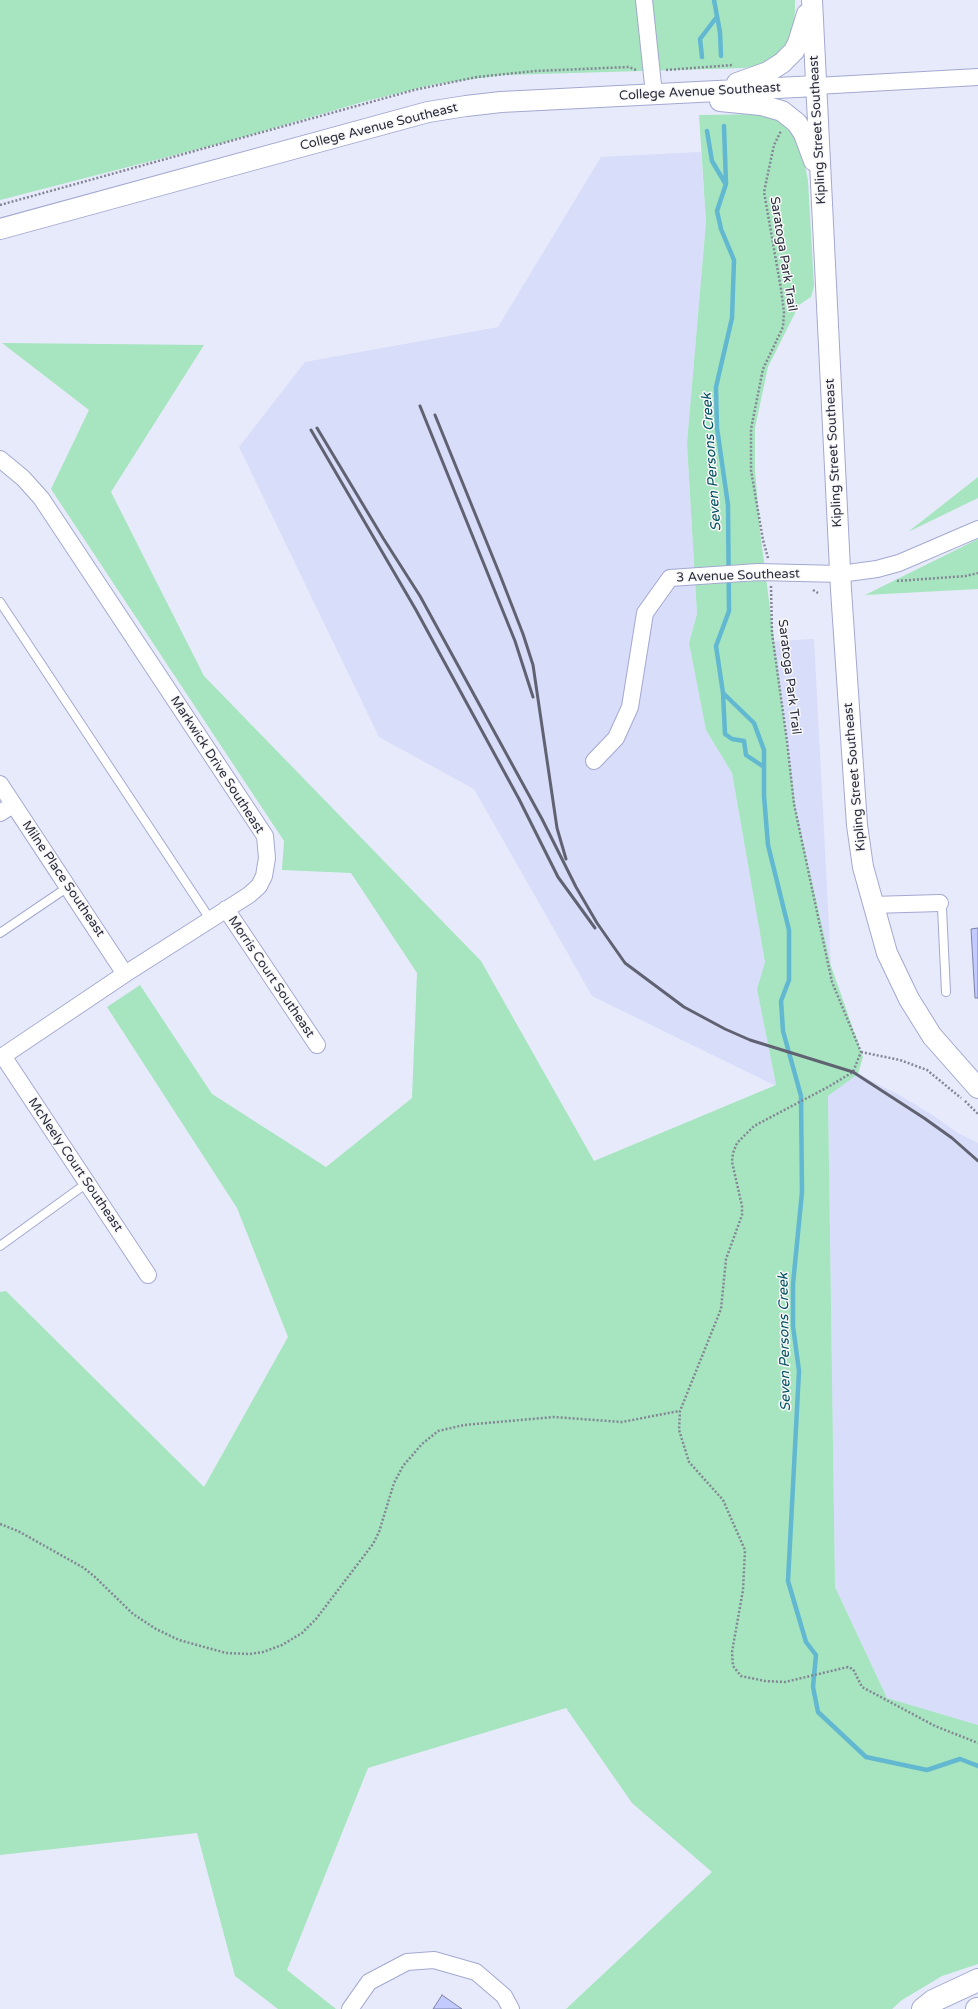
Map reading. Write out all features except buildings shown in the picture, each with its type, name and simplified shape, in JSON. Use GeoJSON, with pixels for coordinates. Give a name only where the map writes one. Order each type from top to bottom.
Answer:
{"type":"FeatureCollection","features":[{"type":"Feature","properties":{"kind":"main road"},"geometry":{"type":"LineString","coordinates":[[923,2009],[933,2001],[976,1980]]}},
{"type":"Feature","properties":{"kind":"street"},"geometry":{"type":"LineString","coordinates":[[644,0],[662,93],[773,107],[789,115],[797,123],[804,134],[812,153],[821,194]]}},
{"type":"Feature","properties":{"kind":"street"},"geometry":{"type":"LineString","coordinates":[[715,91],[768,72],[782,63],[794,51],[798,44],[811,0]]}},
{"type":"Feature","properties":{"kind":"street","name":"Kipling Street Southeast"},"geometry":{"type":"LineString","coordinates":[[811,0],[840,574],[857,825],[863,867],[872,905],[887,953],[909,999],[932,1036],[978,1088]]}},
{"type":"Feature","properties":{"kind":"street"},"geometry":{"type":"LineString","coordinates":[[816,86],[978,77]]}},
{"type":"Feature","properties":{"kind":"street","name":"College Avenue Southeast"},"geometry":{"type":"LineString","coordinates":[[0,229],[428,112],[501,102],[816,86]]}},
{"type":"Feature","properties":{"kind":"street","name":"Markwick Drive Southeast"},"geometry":{"type":"LineString","coordinates":[[0,459],[23,478],[41,498],[265,836],[267,858],[264,876],[259,886],[249,894],[125,974],[1,1057]]}},
{"type":"Feature","properties":{"kind":"street","name":"3 Avenue Southeast"},"geometry":{"type":"LineString","coordinates":[[594,761],[616,738],[630,707],[644,613],[670,578],[765,572],[840,574],[877,569],[899,563],[978,529]]}},
{"type":"Feature","properties":{"kind":"street","name":"Milne Place Southeast"},"geometry":{"type":"LineString","coordinates":[[0,784],[6,809],[68,887],[125,974]]}},
{"type":"Feature","properties":{"kind":"street"},"geometry":{"type":"LineString","coordinates":[[872,905],[940,902]]}},
{"type":"Feature","properties":{"kind":"street","name":"Morris Court Southeast"},"geometry":{"type":"LineString","coordinates":[[226,909],[317,1045]]}},
{"type":"Feature","properties":{"kind":"street","name":"McNeely Court Southeast"},"geometry":{"type":"LineString","coordinates":[[1,1057],[148,1275]]}},
{"type":"Feature","properties":{"kind":"street"},"geometry":{"type":"LineString","coordinates":[[350,2009],[369,1982],[407,1962],[434,1960],[476,1972],[504,1996],[510,2009]]}},
{"type":"Feature","properties":{"kind":"lane"},"geometry":{"type":"LineString","coordinates":[[0,602],[210,919]]}},
{"type":"Feature","properties":{"kind":"lane"},"geometry":{"type":"LineString","coordinates":[[0,933],[68,887]]}},
{"type":"Feature","properties":{"kind":"lane"},"geometry":{"type":"LineString","coordinates":[[940,902],[942,908],[946,992]]}},
{"type":"Feature","properties":{"kind":"lane"},"geometry":{"type":"LineString","coordinates":[[0,1246],[87,1183]]}},
{"type":"Feature","properties":{"kind":"path","name":"Saratoga Park Trail"},"geometry":{"type":"LineString","coordinates":[[789,115],[774,145],[764,192],[784,312],[783,327],[763,369],[751,429],[751,470],[763,540],[768,553],[765,572],[794,804],[832,982],[860,1052]]}},
{"type":"Feature","properties":{"kind":"path"},"geometry":{"type":"LineString","coordinates":[[893,581],[966,576],[978,573]]}},
{"type":"Feature","properties":{"kind":"path"},"geometry":{"type":"LineString","coordinates":[[978,1114],[950,1087],[928,1070],[900,1060],[860,1052],[853,1072],[754,1126],[737,1143],[733,1153],[732,1162],[742,1206],[742,1215],[726,1259],[721,1309],[680,1411],[679,1430],[689,1462],[723,1500],[745,1550],[743,1590],[732,1652],[733,1666],[741,1676],[765,1681],[785,1682],[848,1667],[853,1669],[862,1687],[935,1726],[978,1743]]}},
{"type":"Feature","properties":{"kind":"path"},"geometry":{"type":"LineString","coordinates":[[0,1524],[18,1531],[84,1568],[96,1577],[133,1614],[156,1629],[179,1640],[226,1653],[250,1654],[263,1652],[282,1645],[302,1633],[334,1596],[373,1544],[379,1532],[394,1483],[403,1466],[422,1444],[438,1431],[464,1425],[554,1418],[622,1422],[652,1415],[680,1411]]}},
{"type":"Feature","properties":{"kind":"shaded area"},"geometry":{"type":"Polygon","coordinates":[[[701,152],[706,222],[687,443],[697,614],[689,643],[706,730],[732,773],[765,962],[757,989],[776,1086],[592,996],[474,789],[379,737],[239,447],[305,362],[498,327],[601,157],[701,152]]]}},
{"type":"Feature","properties":{"kind":"shaded area"},"geometry":{"type":"Polygon","coordinates":[[[814,639],[831,966],[796,810],[774,641],[814,639]]]}},
{"type":"Feature","properties":{"kind":"shaded area"},"geometry":{"type":"Polygon","coordinates":[[[858,1074],[903,1097],[958,1133],[978,1143],[978,1725],[887,1698],[835,1587],[828,1096],[858,1074]]]}},
{"type":"Feature","properties":{"kind":"green space"},"geometry":{"type":"Polygon","coordinates":[[[0,0],[795,0],[795,10],[794,27],[788,43],[776,56],[762,64],[745,68],[504,75],[436,84],[366,101],[229,141],[0,200],[0,0]]]}},
{"type":"Feature","properties":{"kind":"green space"},"geometry":{"type":"Polygon","coordinates":[[[772,114],[788,124],[797,139],[804,160],[808,181],[814,286],[811,297],[799,305],[768,367],[755,428],[755,470],[760,531],[796,810],[831,966],[863,1057],[858,1074],[828,1096],[835,1587],[887,1698],[978,1725],[978,1964],[942,1976],[902,2000],[892,2009],[566,2009],[712,1872],[632,1803],[566,1708],[368,1768],[287,1970],[336,2009],[278,2009],[235,1976],[197,1833],[0,1855],[0,1292],[6,1291],[204,1487],[288,1337],[237,1208],[107,1007],[140,985],[212,1094],[326,1167],[412,1098],[417,973],[351,873],[282,870],[284,841],[51,489],[89,410],[2,343],[204,345],[111,492],[204,676],[481,961],[594,1161],[776,1085],[757,989],[765,962],[732,773],[706,730],[689,643],[697,614],[687,443],[706,222],[699,115],[772,114]]]}},
{"type":"Feature","properties":{"kind":"green space"},"geometry":{"type":"Polygon","coordinates":[[[978,477],[978,498],[908,532],[978,477]]]}},
{"type":"Feature","properties":{"kind":"green space"},"geometry":{"type":"Polygon","coordinates":[[[978,539],[978,589],[865,595],[978,539]]]}},
{"type":"Feature","properties":{"kind":"waterway","name":"Seven Persons Creek"},"geometry":{"type":"LineString","coordinates":[[714,0],[720,32],[721,56]]}},
{"type":"Feature","properties":{"kind":"waterway","name":"Seven Persons Creek"},"geometry":{"type":"LineString","coordinates":[[702,57],[700,39],[716,18]]}},
{"type":"Feature","properties":{"kind":"waterway","name":"Seven Persons Creek"},"geometry":{"type":"LineString","coordinates":[[724,126],[726,184],[717,211],[721,229],[734,260],[732,318],[716,387],[717,428],[728,505],[729,611],[716,646],[723,693],[754,723],[764,750],[764,796],[768,845],[789,930],[789,980],[781,1001],[783,1031],[801,1096],[802,1192],[793,1284],[793,1326],[799,1371],[788,1581],[806,1642],[816,1655],[813,1687],[818,1712],[866,1757],[927,1770],[960,1759],[978,1766]]}},
{"type":"Feature","properties":{"kind":"waterway","name":"Seven Persons Creek"},"geometry":{"type":"LineString","coordinates":[[707,131],[712,161],[725,183]]}},
{"type":"Feature","properties":{"kind":"waterway","name":"Seven Persons Creek"},"geometry":{"type":"LineString","coordinates":[[723,693],[725,734],[732,739],[744,741],[746,755],[764,767]]}},
{"type":"Feature","properties":{"kind":"railway"},"geometry":{"type":"LineString","coordinates":[[420,406],[515,641],[533,697]]}},
{"type":"Feature","properties":{"kind":"railway"},"geometry":{"type":"LineString","coordinates":[[435,415],[500,575],[523,634],[533,665],[557,828],[566,859]]}},
{"type":"Feature","properties":{"kind":"railway"},"geometry":{"type":"LineString","coordinates":[[317,428],[383,538],[420,596],[542,819],[576,887],[597,923],[625,963],[684,1007],[725,1029],[750,1040],[853,1072],[924,1118],[952,1138],[978,1161]]}},
{"type":"Feature","properties":{"kind":"railway"},"geometry":{"type":"LineString","coordinates":[[311,430],[416,610],[519,799],[558,877],[595,928]]}}]}
